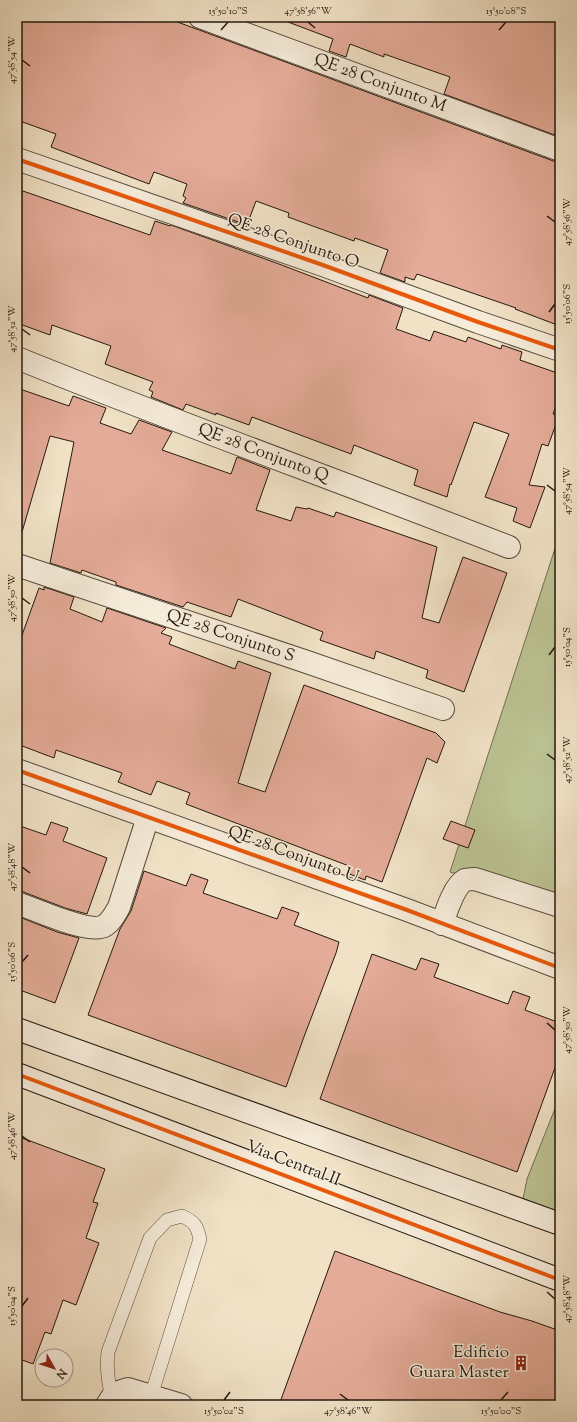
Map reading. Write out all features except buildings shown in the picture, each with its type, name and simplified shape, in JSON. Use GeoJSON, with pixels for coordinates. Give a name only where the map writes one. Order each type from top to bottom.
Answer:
{"type":"FeatureCollection","features":[{"type":"Feature","properties":{"kind":"street","name":"QE 28 Conjunto M"},"geometry":{"type":"LineString","coordinates":[[200,17],[560,150]]}},
{"type":"Feature","properties":{"kind":"street","name":"QE 28 Conjunto O"},"geometry":{"type":"LineString","coordinates":[[17,159],[320,264],[478,322],[560,350]]}},
{"type":"Feature","properties":{"kind":"street","name":"QE 28 Conjunto Q"},"geometry":{"type":"LineString","coordinates":[[17,358],[133,405],[359,489],[509,547]]}},
{"type":"Feature","properties":{"kind":"street","name":"QE 28 Conjunto S"},"geometry":{"type":"LineString","coordinates":[[17,565],[304,661],[443,710]]}},
{"type":"Feature","properties":{"kind":"street","name":"QE 28 Conjunto U"},"geometry":{"type":"LineString","coordinates":[[17,770],[560,968]]}},
{"type":"Feature","properties":{"kind":"street"},"geometry":{"type":"LineString","coordinates":[[17,903],[86,928],[103,927],[111,920],[119,907],[148,817]]}},
{"type":"Feature","properties":{"kind":"street"},"geometry":{"type":"LineString","coordinates":[[442,924],[454,894],[465,880],[475,879],[560,906]]}},
{"type":"Feature","properties":{"kind":"street","name":"Via Central II"},"geometry":{"type":"LineString","coordinates":[[17,1029],[560,1224]]}},
{"type":"Feature","properties":{"kind":"street","name":"Via Central II"},"geometry":{"type":"LineString","coordinates":[[17,1074],[560,1280]]}},
{"type":"Feature","properties":{"kind":"street"},"geometry":{"type":"LineString","coordinates":[[109,1401],[119,1392],[128,1389],[181,1405]]}},
{"type":"Feature","properties":{"kind":"lane"},"geometry":{"type":"LineString","coordinates":[[109,1401],[106,1367],[108,1352],[150,1238],[167,1220],[182,1216],[192,1220],[197,1227],[200,1239],[151,1396]]}},
{"type":"Feature","properties":{"kind":"green space"},"geometry":{"type":"Polygon","coordinates":[[[560,533],[560,903],[450,872],[560,533]]]}},
{"type":"Feature","properties":{"kind":"green space"},"geometry":{"type":"Polygon","coordinates":[[[560,1096],[560,1224],[521,1209],[527,1179],[560,1096]]]}},
{"type":"Feature","properties":{"kind":"cycle path"},"geometry":{"type":"LineString","coordinates":[[17,159],[320,264],[478,322],[560,350]]}},
{"type":"Feature","properties":{"kind":"cycle path"},"geometry":{"type":"LineString","coordinates":[[17,770],[407,910],[560,968]]}},
{"type":"Feature","properties":{"kind":"cycle path"},"geometry":{"type":"LineString","coordinates":[[17,1074],[560,1280]]}},
{"type":"Feature","properties":{"kind":"place","name":"Edificio Guara Master"},"geometry":{"type":"Point","coordinates":[521,1363]}}]}
